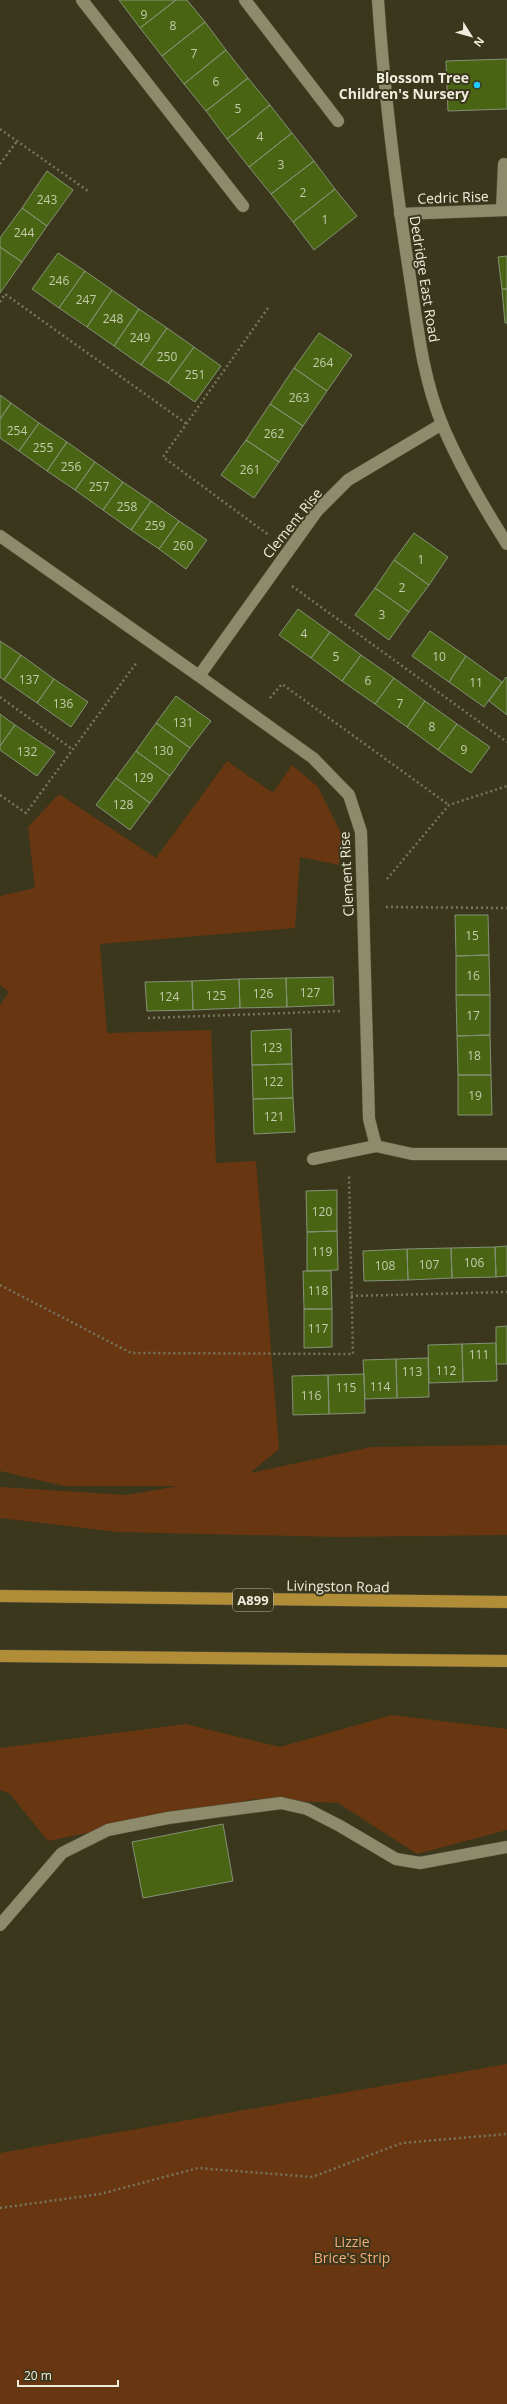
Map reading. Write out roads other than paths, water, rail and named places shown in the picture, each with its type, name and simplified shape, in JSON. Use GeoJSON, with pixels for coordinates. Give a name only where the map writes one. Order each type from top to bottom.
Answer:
{"type":"FeatureCollection","features":[{"type":"Feature","properties":{"kind":"main road","name":"Livingston Road"},"geometry":{"type":"LineString","coordinates":[[0,1596],[507,1602]]}},
{"type":"Feature","properties":{"kind":"main road"},"geometry":{"type":"LineString","coordinates":[[0,1656],[507,1661]]}},
{"type":"Feature","properties":{"kind":"street"},"geometry":{"type":"LineString","coordinates":[[245,0],[338,122]]}},
{"type":"Feature","properties":{"kind":"street","name":"Dedridge East Road"},"geometry":{"type":"LineString","coordinates":[[378,0],[381,52],[400,214],[422,358],[442,424],[488,515],[507,544]]}},
{"type":"Feature","properties":{"kind":"street"},"geometry":{"type":"LineString","coordinates":[[88,2],[243,206]]}},
{"type":"Feature","properties":{"kind":"street"},"geometry":{"type":"LineString","coordinates":[[504,164],[504,210]]}},
{"type":"Feature","properties":{"kind":"street","name":"Cedric Rise"},"geometry":{"type":"LineString","coordinates":[[400,214],[504,210]]}},
{"type":"Feature","properties":{"kind":"street","name":"Clement Rise"},"geometry":{"type":"LineString","coordinates":[[199,676],[317,511],[348,480],[442,424]]}},
{"type":"Feature","properties":{"kind":"street","name":"Clement Rise"},"geometry":{"type":"LineString","coordinates":[[0,536],[313,758],[349,795],[361,832],[369,1119],[376,1146]]}},
{"type":"Feature","properties":{"kind":"street"},"geometry":{"type":"LineString","coordinates":[[313,1159],[376,1146],[412,1154],[507,1154]]}},
{"type":"Feature","properties":{"kind":"street"},"geometry":{"type":"LineString","coordinates":[[0,1925],[62,1853],[108,1830],[168,1818],[281,1803],[307,1810],[340,1826],[396,1859],[420,1863],[507,1847]]}},
{"type":"Feature","properties":{"kind":"place","name":"Blossom Tree Children's Nursery"},"geometry":{"type":"Point","coordinates":[477,85]}},
{"type":"Feature","properties":{"kind":"park label","name":"Lizzie Brice's Strip"},"geometry":{"type":"Point","coordinates":[352,2250]}}]}
